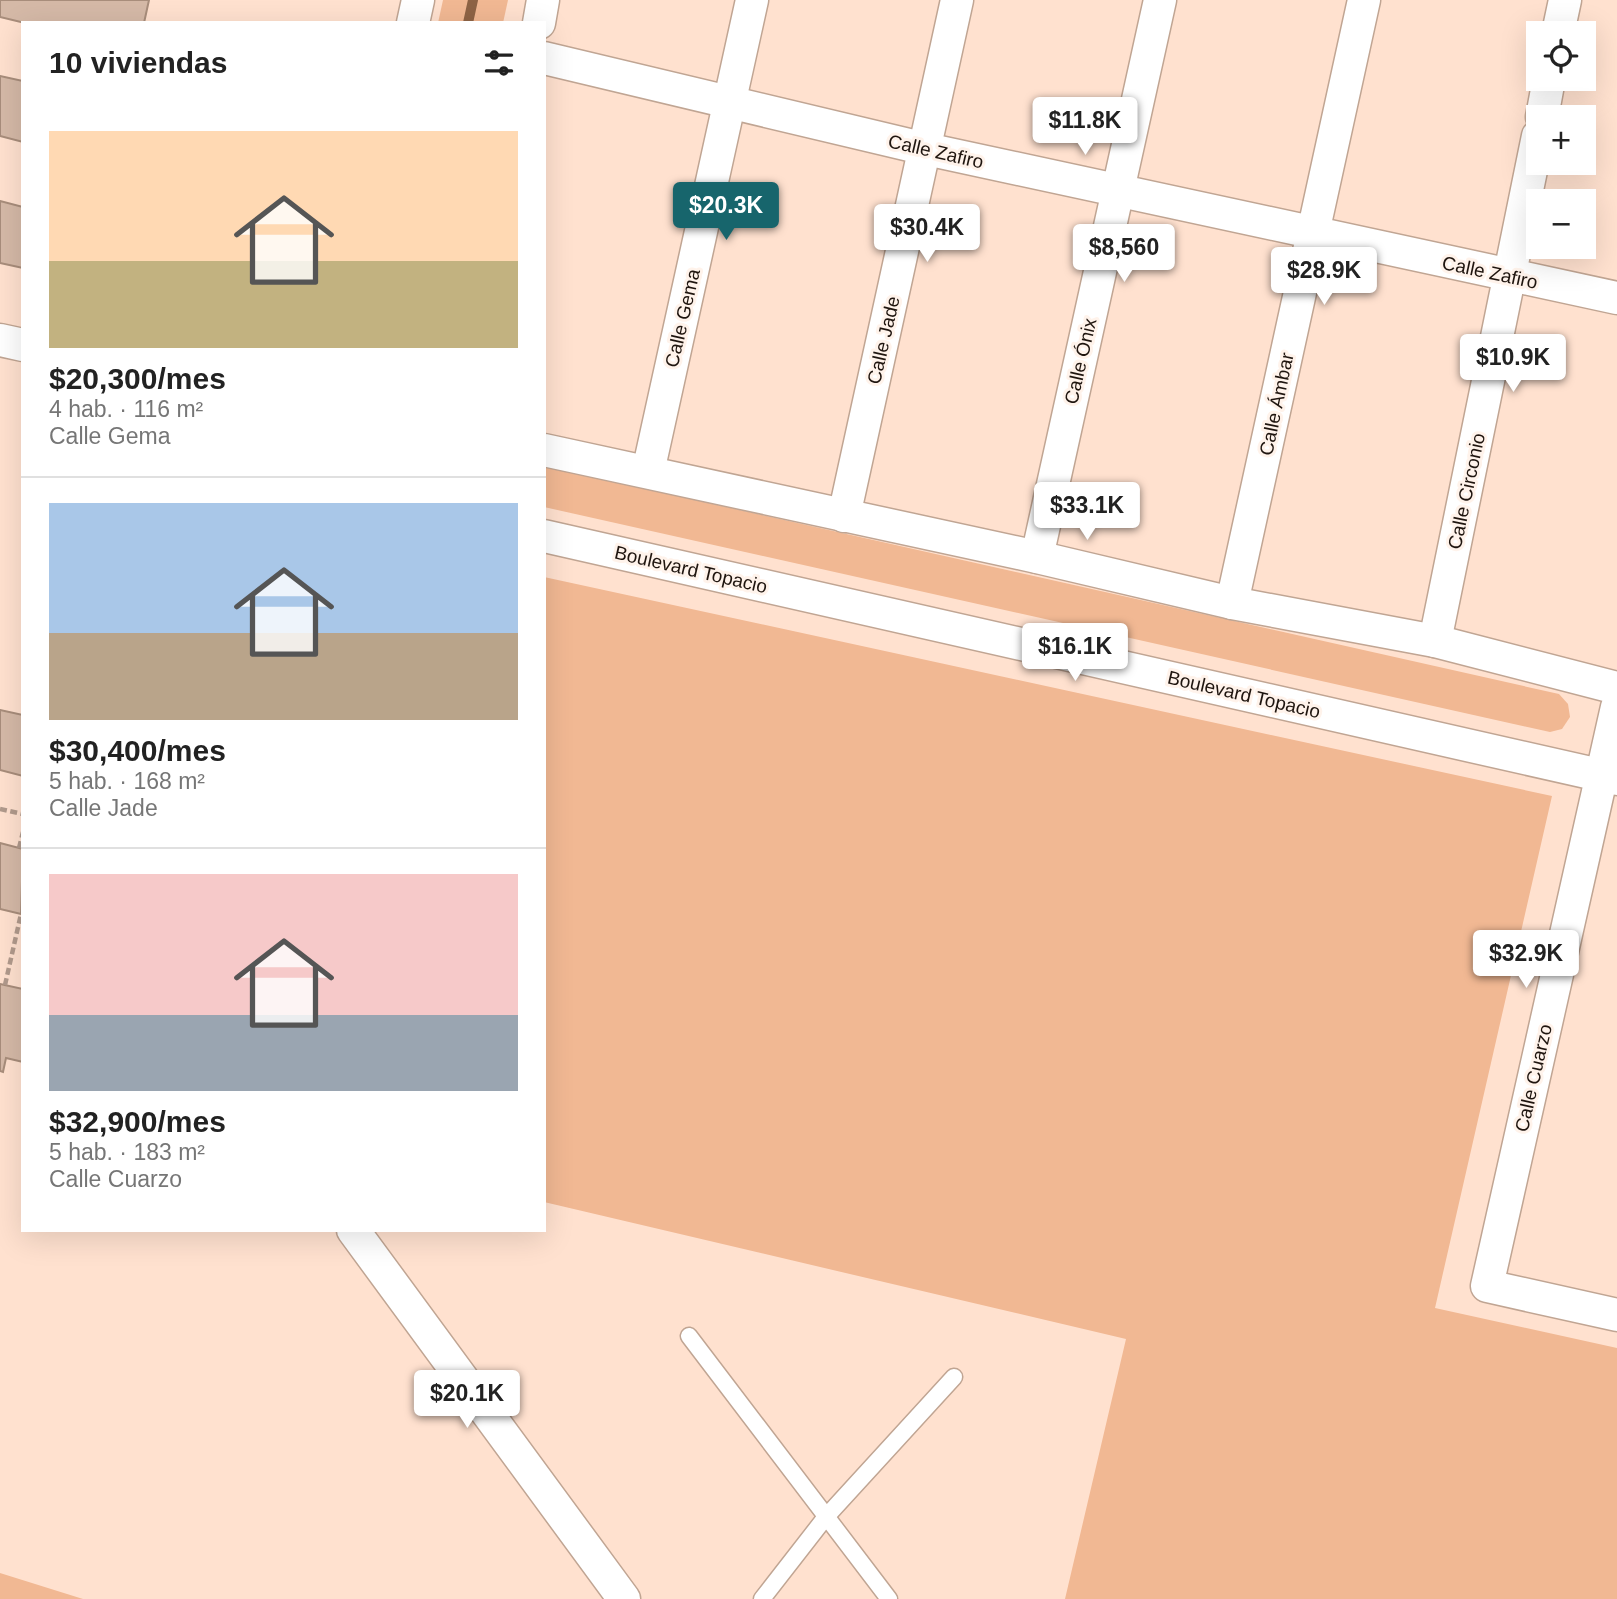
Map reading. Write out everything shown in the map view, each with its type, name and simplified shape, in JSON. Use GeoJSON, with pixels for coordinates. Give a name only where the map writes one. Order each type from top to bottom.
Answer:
{"type":"FeatureCollection","features":[{"type":"Feature","properties":{"kind":"street"},"geometry":{"type":"LineString","coordinates":[[413,21],[418,0]]}},
{"type":"Feature","properties":{"kind":"street"},"geometry":{"type":"LineString","coordinates":[[539,21],[543,0]]}},
{"type":"Feature","properties":{"kind":"street","name":"Calle Gema"},"geometry":{"type":"LineString","coordinates":[[648,472],[752,0]]}},
{"type":"Feature","properties":{"kind":"street","name":"Calle Jade"},"geometry":{"type":"LineString","coordinates":[[844,516],[957,0]]}},
{"type":"Feature","properties":{"kind":"street","name":"Calle Ónix"},"geometry":{"type":"LineString","coordinates":[[1037,557],[1160,0]]}},
{"type":"Feature","properties":{"kind":"street","name":"Calle Ámbar"},"geometry":{"type":"LineString","coordinates":[[1232,603],[1364,0]]}},
{"type":"Feature","properties":{"kind":"street"},"geometry":{"type":"LineString","coordinates":[[1561,21],[1565,0]]}},
{"type":"Feature","properties":{"kind":"street","name":"Calle Zafiro"},"geometry":{"type":"LineString","coordinates":[[546,58],[926,149],[1617,298]]}},
{"type":"Feature","properties":{"kind":"street","name":"Calle Circonio"},"geometry":{"type":"LineString","coordinates":[[1435,641],[1531,175]]}},
{"type":"Feature","properties":{"kind":"street"},"geometry":{"type":"LineString","coordinates":[[0,340],[21,345]]}},
{"type":"Feature","properties":{"kind":"street"},"geometry":{"type":"LineString","coordinates":[[546,450],[1037,557],[1232,603],[1435,641],[1617,688]]}},
{"type":"Feature","properties":{"kind":"street","name":"Boulevard Topacio"},"geometry":{"type":"LineString","coordinates":[[546,536],[1609,777]]}},
{"type":"Feature","properties":{"kind":"street","name":"Calle Cuarzo"},"geometry":{"type":"LineString","coordinates":[[1617,707],[1609,777],[1487,1286],[1617,1315]]}},
{"type":"Feature","properties":{"kind":"street"},"geometry":{"type":"LineString","coordinates":[[353,1232],[624,1599]]}},
{"type":"Feature","properties":{"kind":"lane"},"geometry":{"type":"LineString","coordinates":[[689,1336],[888,1599]]}},
{"type":"Feature","properties":{"kind":"lane"},"geometry":{"type":"LineString","coordinates":[[762,1599],[825,1518],[954,1377]]}},
{"type":"Feature","properties":{"kind":"path"},"geometry":{"type":"LineString","coordinates":[[0,808],[21,813]]}},
{"type":"Feature","properties":{"kind":"path"},"geometry":{"type":"LineString","coordinates":[[19,848],[21,840]]}},
{"type":"Feature","properties":{"kind":"path"},"geometry":{"type":"LineString","coordinates":[[5,985],[3,977],[21,914]]}},
{"type":"Feature","properties":{"kind":"shaded area"},"geometry":{"type":"Polygon","coordinates":[[[443,0],[508,0],[503,21],[438,21],[443,0]]]}},
{"type":"Feature","properties":{"kind":"shaded area"},"geometry":{"type":"Polygon","coordinates":[[[546,466],[1559,694],[1568,704],[1570,717],[1562,729],[1550,732],[546,507],[546,466]]]}},
{"type":"Feature","properties":{"kind":"shaded area"},"geometry":{"type":"Polygon","coordinates":[[[546,577],[1552,796],[1435,1308],[1617,1348],[1617,1599],[1065,1599],[1126,1339],[546,1202],[546,577]]]}},
{"type":"Feature","properties":{"kind":"shaded area"},"geometry":{"type":"Polygon","coordinates":[[[0,1573],[83,1599],[0,1599],[0,1573]]]}},
{"type":"Feature","properties":{"kind":"building"},"geometry":{"type":"Polygon","coordinates":[[[0,0],[149,0],[144,21],[21,22],[0,17],[0,0]]]}},
{"type":"Feature","properties":{"kind":"building"},"geometry":{"type":"Polygon","coordinates":[[[0,76],[21,81],[21,141],[0,136],[0,76]]]}},
{"type":"Feature","properties":{"kind":"building"},"geometry":{"type":"Polygon","coordinates":[[[0,201],[21,206],[21,268],[0,263],[0,201]]]}},
{"type":"Feature","properties":{"kind":"building"},"geometry":{"type":"Polygon","coordinates":[[[0,710],[21,715],[21,775],[0,770],[0,710]]]}},
{"type":"Feature","properties":{"kind":"building"},"geometry":{"type":"Polygon","coordinates":[[[0,843],[21,848],[21,914],[0,909],[0,843]]]}},
{"type":"Feature","properties":{"kind":"building"},"geometry":{"type":"Polygon","coordinates":[[[0,984],[21,989],[21,1062],[6,1058],[3,1072],[0,1071],[0,984]]]}},
{"type":"Feature","properties":{"kind":"waterway"},"geometry":{"type":"LineString","coordinates":[[468,21],[473,0]]}}]}
